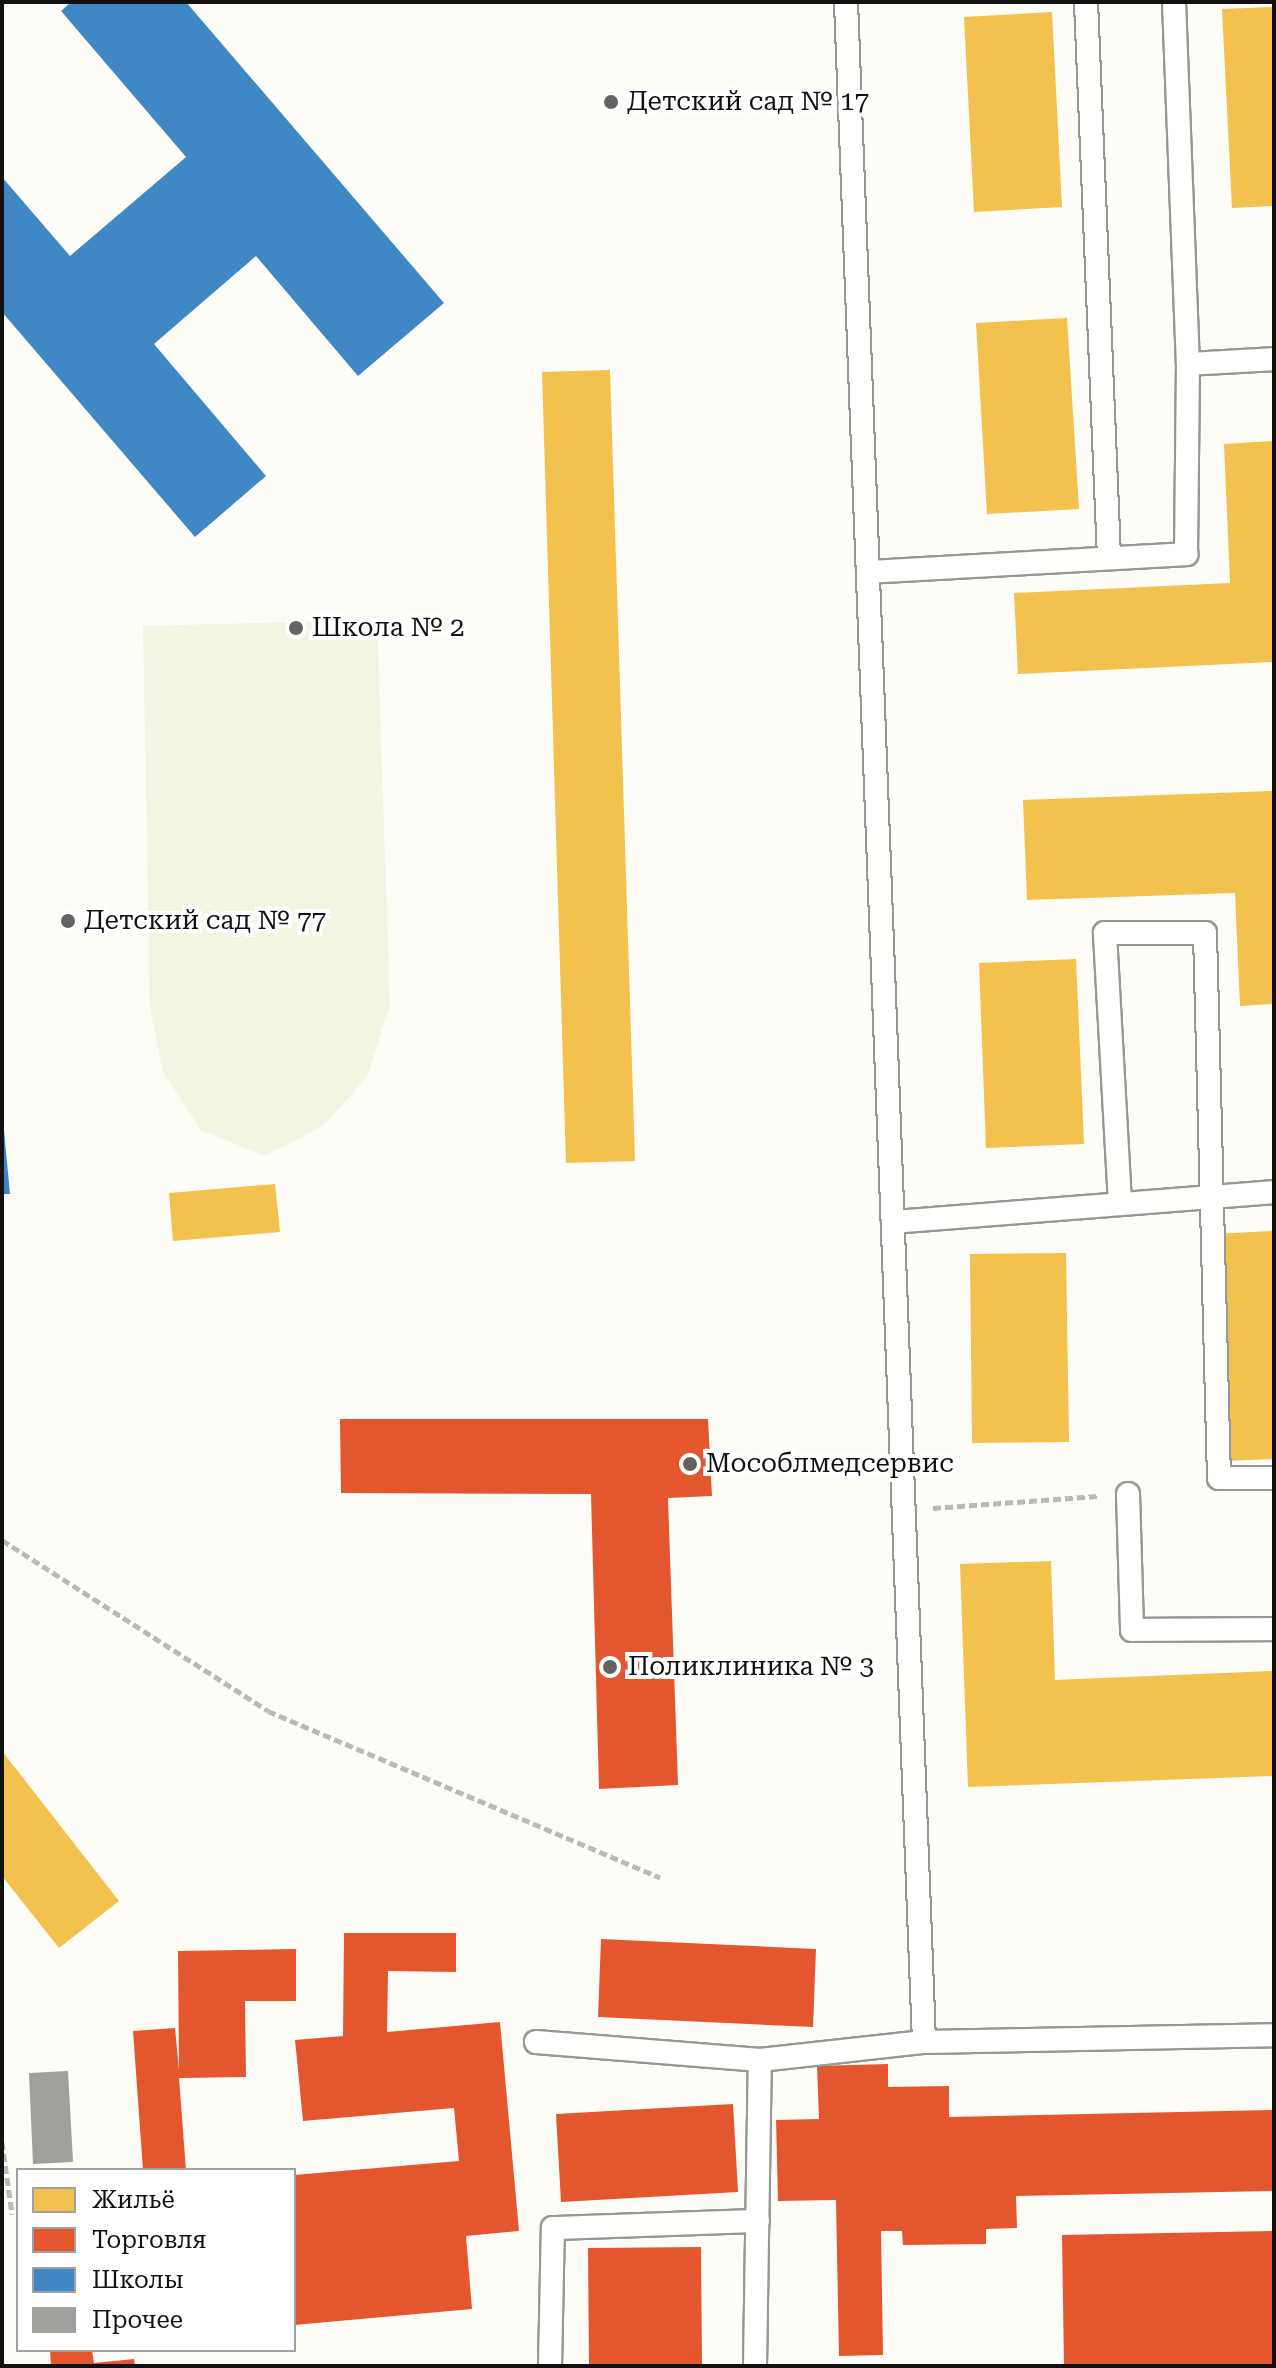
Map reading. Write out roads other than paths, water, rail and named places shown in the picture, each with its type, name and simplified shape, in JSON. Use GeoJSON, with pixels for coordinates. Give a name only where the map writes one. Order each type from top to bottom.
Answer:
{"type":"FeatureCollection","features":[{"type":"Feature","properties":{"kind":"lane"},"geometry":{"type":"LineString","coordinates":[[846,2],[924,2042]]}},
{"type":"Feature","properties":{"kind":"lane"},"geometry":{"type":"LineString","coordinates":[[1086,2],[1109,558]]}},
{"type":"Feature","properties":{"kind":"lane"},"geometry":{"type":"LineString","coordinates":[[868,572],[1186,554],[1188,364],[1174,2]]}},
{"type":"Feature","properties":{"kind":"lane"},"geometry":{"type":"LineString","coordinates":[[1188,364],[1274,359]]}},
{"type":"Feature","properties":{"kind":"lane"},"geometry":{"type":"LineString","coordinates":[[1120,1203],[1105,933],[1205,933],[1219,1478],[1274,1478]]}},
{"type":"Feature","properties":{"kind":"lane"},"geometry":{"type":"LineString","coordinates":[[893,1222],[1120,1203],[1211,1192],[1274,1192]]}},
{"type":"Feature","properties":{"kind":"lane"},"geometry":{"type":"LineString","coordinates":[[1128,1494],[1132,1630],[1274,1629]]}},
{"type":"Feature","properties":{"kind":"lane"},"geometry":{"type":"LineString","coordinates":[[536,2042],[760,2060],[924,2042],[1274,2035]]}},
{"type":"Feature","properties":{"kind":"lane"},"geometry":{"type":"LineString","coordinates":[[755,2366],[760,2060]]}},
{"type":"Feature","properties":{"kind":"lane"},"geometry":{"type":"LineString","coordinates":[[550,2366],[553,2228],[758,2221]]}},
{"type":"Feature","properties":{"kind":"place","name":"Детский сад № 17"},"geometry":{"type":"Point","coordinates":[611,102]}},
{"type":"Feature","properties":{"kind":"place","name":"Школа № 2"},"geometry":{"type":"Point","coordinates":[296,628]}},
{"type":"Feature","properties":{"kind":"place","name":"Детский сад № 77"},"geometry":{"type":"Point","coordinates":[68,921]}},
{"type":"Feature","properties":{"kind":"place","name":"Мособлмедсервис"},"geometry":{"type":"Point","coordinates":[690,1464]}},
{"type":"Feature","properties":{"kind":"place","name":"Поликлиника № 3"},"geometry":{"type":"Point","coordinates":[610,1667]}}]}
